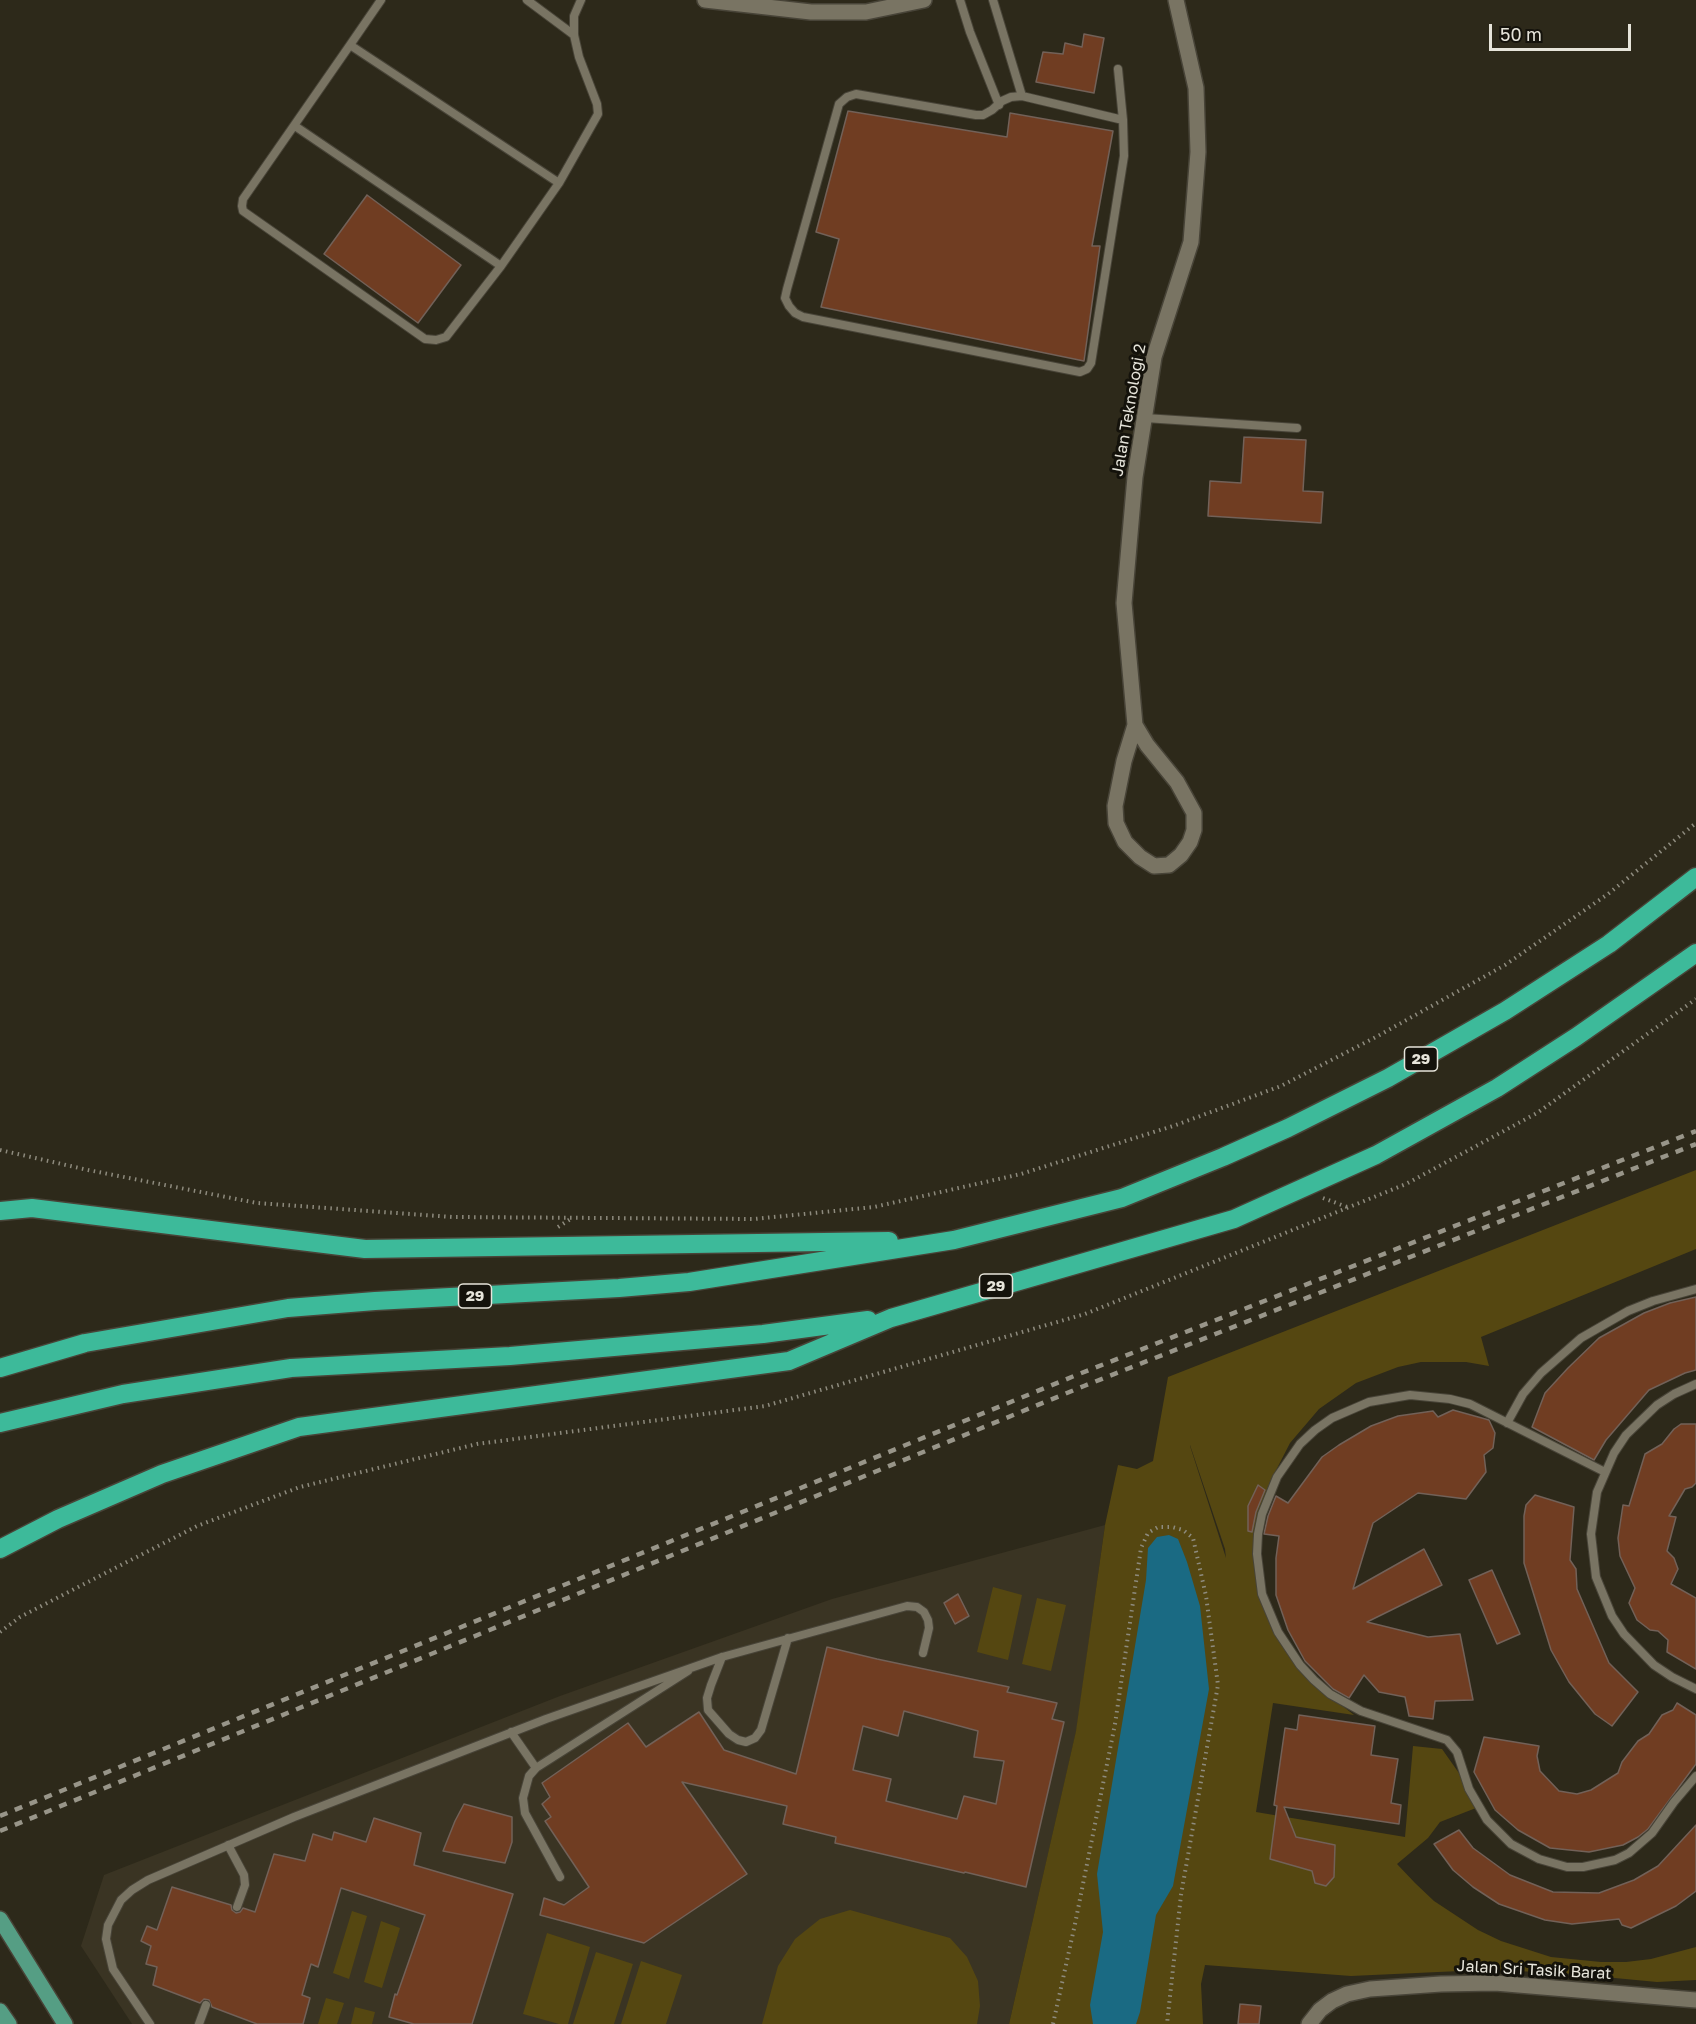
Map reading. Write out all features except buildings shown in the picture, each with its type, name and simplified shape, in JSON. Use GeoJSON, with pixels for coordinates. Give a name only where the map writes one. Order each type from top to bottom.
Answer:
{"type":"FeatureCollection","features":[{"type":"Feature","properties":{"kind":"highway","name":"29"},"geometry":{"type":"LineString","coordinates":[[0,1368],[84,1343],[288,1308],[689,1282],[954,1240],[1122,1198],[1288,1128],[1388,1078],[1504,1011],[1609,944],[1696,877]]}},
{"type":"Feature","properties":{"kind":"highway","name":"29"},"geometry":{"type":"LineString","coordinates":[[0,1423],[123,1394],[291,1368],[522,1355],[763,1334],[891,1318],[1101,1255],[1234,1219],[1302,1190],[1376,1155],[1497,1088],[1576,1037],[1696,953]]}},
{"type":"Feature","properties":{"kind":"highway"},"geometry":{"type":"LineString","coordinates":[[0,1211],[32,1208],[365,1250],[954,1240]]}},
{"type":"Feature","properties":{"kind":"highway"},"geometry":{"type":"LineString","coordinates":[[0,1549],[58,1519],[162,1474],[299,1427],[789,1361],[891,1318]]}},
{"type":"Feature","properties":{"kind":"main road"},"geometry":{"type":"LineString","coordinates":[[0,1919],[65,2024]]}},
{"type":"Feature","properties":{"kind":"main road"},"geometry":{"type":"LineString","coordinates":[[0,2011],[9,2024]]}},
{"type":"Feature","properties":{"kind":"street"},"geometry":{"type":"LineString","coordinates":[[705,0],[811,12],[866,12],[924,0]]}},
{"type":"Feature","properties":{"kind":"street","name":"Jalan Teknologi 2"},"geometry":{"type":"LineString","coordinates":[[1135,725],[1146,745],[1178,782],[1194,813],[1194,830],[1190,842],[1181,855],[1169,865],[1154,866],[1140,857],[1125,842],[1116,823],[1115,806],[1135,725],[1124,603],[1135,477],[1154,357],[1191,242],[1198,152],[1196,88],[1176,0]]}},
{"type":"Feature","properties":{"kind":"street","name":"Jalan Sri Tasik Barat"},"geometry":{"type":"LineString","coordinates":[[1309,2024],[1320,2010],[1347,1994],[1371,1989],[1441,1984],[1495,1983],[1696,2000]]}},
{"type":"Feature","properties":{"kind":"lane"},"geometry":{"type":"LineString","coordinates":[[381,0],[243,199],[243,211],[425,339],[436,340],[446,337],[501,266],[559,183],[598,114],[597,104],[579,57],[574,35],[574,16],[581,0]]}},
{"type":"Feature","properties":{"kind":"lane"},"geometry":{"type":"LineString","coordinates":[[527,0],[574,35]]}},
{"type":"Feature","properties":{"kind":"lane"},"geometry":{"type":"LineString","coordinates":[[960,0],[999,105]]}},
{"type":"Feature","properties":{"kind":"lane"},"geometry":{"type":"LineString","coordinates":[[993,0],[1022,96]]}},
{"type":"Feature","properties":{"kind":"lane"},"geometry":{"type":"LineString","coordinates":[[350,45],[559,183]]}},
{"type":"Feature","properties":{"kind":"lane"},"geometry":{"type":"LineString","coordinates":[[1118,69],[1123,120],[1124,156],[1091,363],[1087,369],[1080,372],[803,317],[795,313],[785,298],[839,105],[847,97],[856,94],[983,115],[1011,97],[1022,96],[1123,120]]}},
{"type":"Feature","properties":{"kind":"lane"},"geometry":{"type":"LineString","coordinates":[[295,126],[501,266]]}},
{"type":"Feature","properties":{"kind":"lane"},"geometry":{"type":"LineString","coordinates":[[1145,418],[1297,428]]}},
{"type":"Feature","properties":{"kind":"lane"},"geometry":{"type":"LineString","coordinates":[[1507,1423],[1523,1394],[1541,1373],[1581,1338],[1628,1311],[1653,1301],[1696,1289]]}},
{"type":"Feature","properties":{"kind":"lane"},"geometry":{"type":"LineString","coordinates":[[1696,1384],[1674,1394],[1640,1419],[1614,1453],[1597,1492],[1591,1534],[1596,1577],[1612,1616],[1638,1651],[1654,1665],[1696,1689]]}},
{"type":"Feature","properties":{"kind":"lane"},"geometry":{"type":"LineString","coordinates":[[1605,1472],[1470,1404],[1450,1399],[1410,1395],[1369,1402],[1350,1409],[1315,1430],[1300,1444],[1276,1476],[1262,1514],[1257,1554],[1262,1594],[1278,1632],[1300,1665],[1330,1694],[1361,1711],[1439,1736],[1453,1745],[1461,1761],[1469,1789],[1487,1820],[1511,1844],[1539,1859],[1567,1867],[1583,1867],[1607,1863],[1629,1853],[1652,1833],[1696,1776]]}},
{"type":"Feature","properties":{"kind":"lane"},"geometry":{"type":"LineString","coordinates":[[150,2024],[113,1969],[106,1939],[113,1912],[121,1900],[148,1880],[294,1817],[511,1732],[722,1657],[907,1606],[917,1607],[924,1612],[928,1620],[923,1653]]}},
{"type":"Feature","properties":{"kind":"lane"},"geometry":{"type":"LineString","coordinates":[[722,1657],[709,1692],[708,1710],[729,1734],[746,1742],[755,1738],[761,1730],[788,1638]]}},
{"type":"Feature","properties":{"kind":"lane"},"geometry":{"type":"LineString","coordinates":[[561,1877],[525,1813],[523,1797],[526,1785],[536,1768],[699,1664]]}},
{"type":"Feature","properties":{"kind":"lane"},"geometry":{"type":"LineString","coordinates":[[511,1732],[536,1768]]}},
{"type":"Feature","properties":{"kind":"lane"},"geometry":{"type":"LineString","coordinates":[[228,1845],[244,1875],[244,1884],[237,1907]]}},
{"type":"Feature","properties":{"kind":"lane"},"geometry":{"type":"LineString","coordinates":[[199,2024],[206,2005]]}},
{"type":"Feature","properties":{"kind":"path"},"geometry":{"type":"LineString","coordinates":[[0,1149],[88,1170],[257,1203],[429,1215],[754,1218],[874,1207],[1021,1174],[1176,1125],[1281,1086],[1376,1037],[1505,965],[1608,894],[1696,823]]}},
{"type":"Feature","properties":{"kind":"path"},"geometry":{"type":"LineString","coordinates":[[1053,2024],[1076,1924],[1114,1724],[1141,1548],[1148,1533],[1158,1527],[1172,1527],[1183,1530],[1193,1538],[1206,1596],[1218,1685],[1181,1895],[1167,2024]]}},
{"type":"Feature","properties":{"kind":"shaded area"},"geometry":{"type":"Polygon","coordinates":[[[1696,1170],[1696,1249],[1481,1337],[1489,1366],[1466,1362],[1421,1362],[1398,1367],[1356,1383],[1319,1409],[1290,1443],[1270,1482],[1264,1504],[1259,1548],[1264,1592],[1280,1633],[1320,1688],[1354,1715],[1273,1703],[1256,1812],[1405,1837],[1413,1746],[1442,1749],[1461,1776],[1476,1808],[1440,1822],[1428,1838],[1397,1864],[1434,1901],[1478,1930],[1501,1941],[1551,1957],[1626,1962],[1651,1959],[1696,1947],[1696,1980],[1657,1982],[1515,1971],[1351,1976],[1205,1965],[1201,1984],[1203,2024],[1009,2024],[1076,1731],[1105,1525],[1118,1465],[1137,1469],[1153,1461],[1168,1377],[1696,1170]],[[1190,1445],[1226,1558],[1225,1549],[1190,1445]]]}},
{"type":"Feature","properties":{"kind":"shaded area"},"geometry":{"type":"Polygon","coordinates":[[[1105,1525],[1077,1728],[1009,2024],[132,2024],[81,1946],[104,1875],[560,1696],[832,1599],[1105,1525]]]}},
{"type":"Feature","properties":{"kind":"shaded area"},"geometry":{"type":"Polygon","coordinates":[[[993,1587],[1022,1595],[1008,1660],[977,1652],[993,1587]]]}},
{"type":"Feature","properties":{"kind":"shaded area"},"geometry":{"type":"Polygon","coordinates":[[[1037,1598],[1066,1605],[1051,1671],[1022,1664],[1037,1598]]]}},
{"type":"Feature","properties":{"kind":"shaded area"},"geometry":{"type":"Polygon","coordinates":[[[850,1910],[950,1938],[967,1957],[978,1981],[980,2006],[977,2024],[762,2024],[778,1966],[795,1939],[820,1919],[850,1910]]]}},
{"type":"Feature","properties":{"kind":"shaded area"},"geometry":{"type":"Polygon","coordinates":[[[352,1911],[367,1916],[349,1979],[333,1973],[352,1911]]]}},
{"type":"Feature","properties":{"kind":"shaded area"},"geometry":{"type":"Polygon","coordinates":[[[381,1921],[400,1928],[382,1988],[364,1982],[381,1921]]]}},
{"type":"Feature","properties":{"kind":"shaded area"},"geometry":{"type":"Polygon","coordinates":[[[547,1933],[590,1947],[568,2024],[559,2024],[523,2014],[547,1933]]]}},
{"type":"Feature","properties":{"kind":"shaded area"},"geometry":{"type":"Polygon","coordinates":[[[596,1952],[633,1964],[614,2024],[573,2024],[596,1952]]]}},
{"type":"Feature","properties":{"kind":"shaded area"},"geometry":{"type":"Polygon","coordinates":[[[641,1961],[682,1975],[666,2024],[621,2024],[641,1961]]]}},
{"type":"Feature","properties":{"kind":"shaded area"},"geometry":{"type":"Polygon","coordinates":[[[326,1998],[344,2003],[337,2024],[318,2024],[326,1998]]]}},
{"type":"Feature","properties":{"kind":"shaded area"},"geometry":{"type":"Polygon","coordinates":[[[355,2007],[375,2012],[372,2024],[351,2024],[355,2007]]]}},
{"type":"Feature","properties":{"kind":"water"},"geometry":{"type":"Polygon","coordinates":[[[1169,1535],[1178,1539],[1200,1606],[1209,1689],[1173,1886],[1156,1915],[1136,2024],[1093,2024],[1090,2005],[1103,1932],[1097,1874],[1146,1580],[1148,1548],[1157,1537],[1169,1535]]]}},
{"type":"Feature","properties":{"kind":"railway"},"geometry":{"type":"LineString","coordinates":[[0,1816],[1079,1374],[1696,1131]]}},
{"type":"Feature","properties":{"kind":"railway"},"geometry":{"type":"LineString","coordinates":[[0,1831],[1084,1386],[1696,1144]]}}]}
